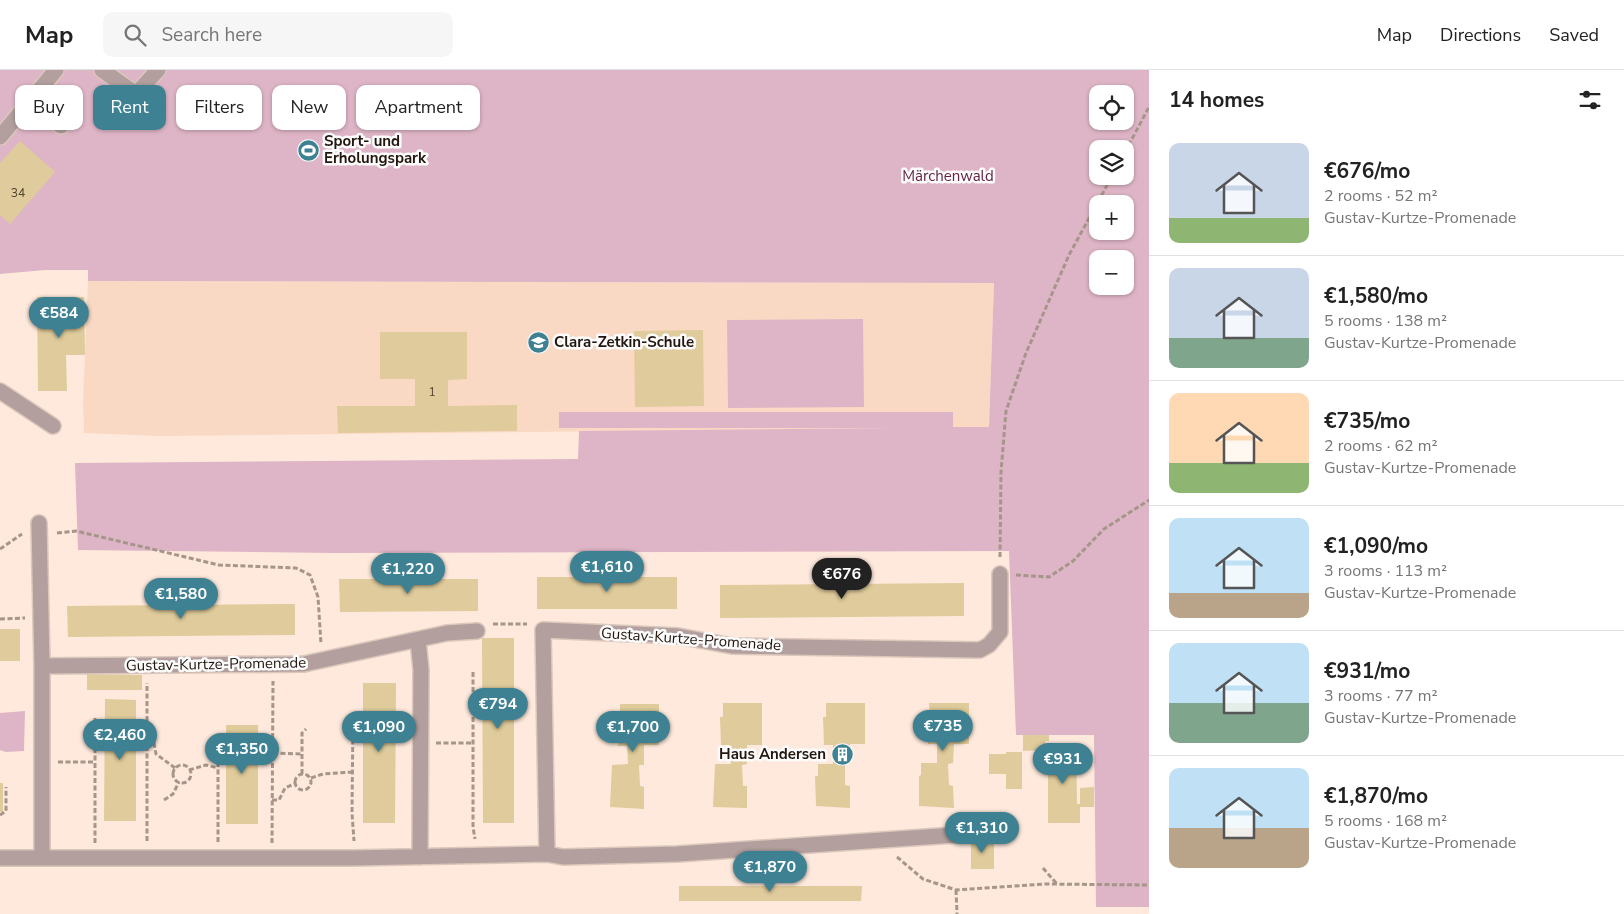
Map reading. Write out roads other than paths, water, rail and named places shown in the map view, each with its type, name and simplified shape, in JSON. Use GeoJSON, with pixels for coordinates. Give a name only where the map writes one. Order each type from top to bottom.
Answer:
{"type":"FeatureCollection","features":[{"type":"Feature","properties":{"kind":"street"},"geometry":{"type":"LineString","coordinates":[[44,85],[56,70]]}},
{"type":"Feature","properties":{"kind":"street"},"geometry":{"type":"LineString","coordinates":[[102,70],[136,94],[158,70]]}},
{"type":"Feature","properties":{"kind":"street"},"geometry":{"type":"LineString","coordinates":[[0,137],[15,120]]}},
{"type":"Feature","properties":{"kind":"street"},"geometry":{"type":"LineString","coordinates":[[0,391],[53,426]]}},
{"type":"Feature","properties":{"kind":"street"},"geometry":{"type":"LineString","coordinates":[[39,523],[42,666],[42,858]]}},
{"type":"Feature","properties":{"kind":"street","name":"Gustav-Kurtze-Promenade"},"geometry":{"type":"LineString","coordinates":[[547,854],[543,630],[678,636],[732,646],[980,650],[989,645],[1000,632],[1000,574]]}},
{"type":"Feature","properties":{"kind":"street","name":"Gustav-Kurtze-Promenade"},"geometry":{"type":"LineString","coordinates":[[42,666],[273,666],[322,662],[447,633],[477,631]]}},
{"type":"Feature","properties":{"kind":"street"},"geometry":{"type":"LineString","coordinates":[[418,640],[421,742],[420,857]]}},
{"type":"Feature","properties":{"kind":"street"},"geometry":{"type":"LineString","coordinates":[[0,858],[354,858],[476,857],[547,854],[563,857],[677,854],[955,835]]}},
{"type":"Feature","properties":{"kind":"place","name":"Sport- und Erholungspark"},"geometry":{"type":"Point","coordinates":[308,150]}},
{"type":"Feature","properties":{"kind":"place","name":"Clara-Zetkin-Schule"},"geometry":{"type":"Point","coordinates":[538,342]}},
{"type":"Feature","properties":{"kind":"place","name":"Haus Andersen"},"geometry":{"type":"Point","coordinates":[842,754]}},
{"type":"Feature","properties":{"kind":"park label","name":"Märchenwald"},"geometry":{"type":"Point","coordinates":[948,176]}}]}
